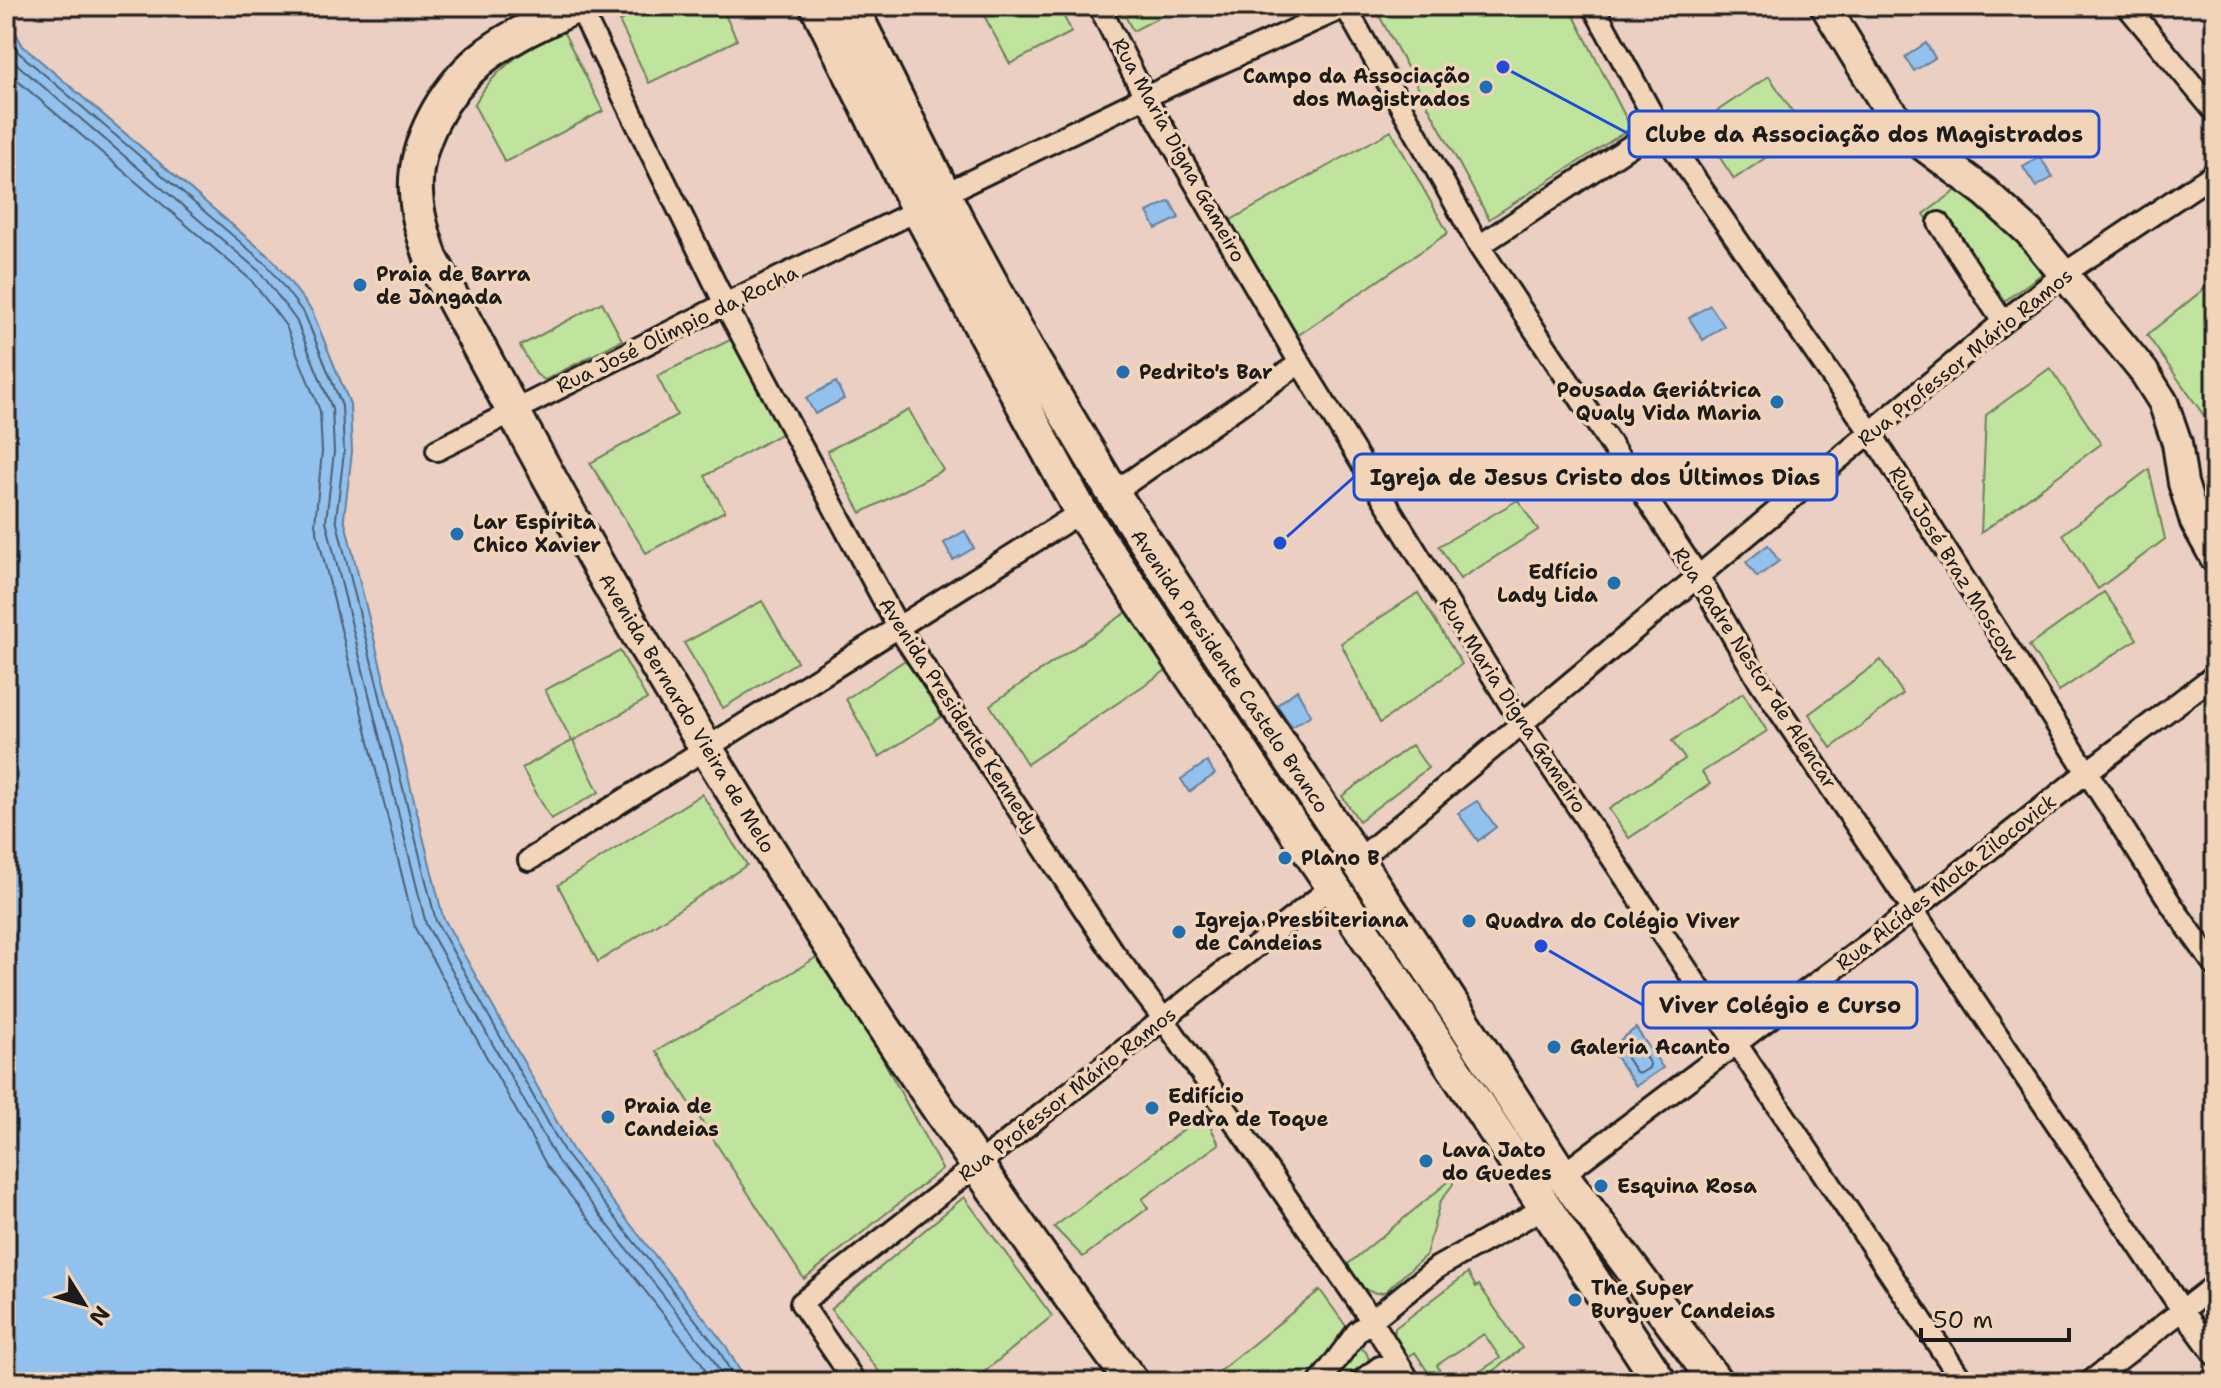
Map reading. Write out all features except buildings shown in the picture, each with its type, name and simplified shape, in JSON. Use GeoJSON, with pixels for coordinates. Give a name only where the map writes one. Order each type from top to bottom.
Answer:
{"type":"FeatureCollection","features":[{"type":"Feature","properties":{"kind":"main road","name":"Avenida Bernardo Vieira de Melo"},"geometry":{"type":"LineString","coordinates":[[578,6],[511,39],[480,60],[453,90],[435,118],[421,151],[416,190],[420,225],[427,247],[513,410],[638,634],[707,750],[805,907],[976,1166],[1132,1382]]}},
{"type":"Feature","properties":{"kind":"main road","name":"Avenida Presidente Castelo Branco"},"geometry":{"type":"LineString","coordinates":[[817,6],[931,202],[1032,358],[1113,493],[1428,967],[1562,1175],[1716,1382]]}},
{"type":"Feature","properties":{"kind":"main road","name":"Avenida Presidente Castelo Branco"},"geometry":{"type":"LineString","coordinates":[[851,6],[931,202],[1081,512],[1151,612],[1660,1382]]}},
{"type":"Feature","properties":{"kind":"main road"},"geometry":{"type":"LineString","coordinates":[[1825,6],[1886,106],[1922,145],[2008,211],[2065,273],[2144,372],[2163,402],[2177,443],[2183,483],[2195,522],[2215,558]]}},
{"type":"Feature","properties":{"kind":"main road"},"geometry":{"type":"LineString","coordinates":[[1214,711],[1244,692]]}},
{"type":"Feature","properties":{"kind":"street","name":"Avenida Presidente Kennedy"},"geometry":{"type":"LineString","coordinates":[[578,6],[725,304],[899,629],[1110,948],[1163,1018],[1372,1321],[1410,1382]]}},
{"type":"Feature","properties":{"kind":"street","name":"Rua Maria Digna Gameiro"},"geometry":{"type":"LineString","coordinates":[[1099,6],[1145,97],[1300,363],[1521,722],[1963,1382]]}},
{"type":"Feature","properties":{"kind":"street","name":"Rua José Olimpio da Rocha"},"geometry":{"type":"LineString","coordinates":[[437,450],[1145,97],[1345,6]]}},
{"type":"Feature","properties":{"kind":"street","name":"Rua Padre Nestor de Alencar"},"geometry":{"type":"LineString","coordinates":[[1345,6],[1479,246],[1698,576],[1756,676],[2215,1355]]}},
{"type":"Feature","properties":{"kind":"street","name":"Rua José Braz Moscow"},"geometry":{"type":"LineString","coordinates":[[1593,6],[1659,127],[1871,433],[2173,907],[2215,966]]}},
{"type":"Feature","properties":{"kind":"street"},"geometry":{"type":"LineString","coordinates":[[2127,6],[2215,112]]}},
{"type":"Feature","properties":{"kind":"street"},"geometry":{"type":"LineString","coordinates":[[1479,246],[1659,127]]}},
{"type":"Feature","properties":{"kind":"street","name":"Rua Professor Mário Ramos"},"geometry":{"type":"LineString","coordinates":[[1357,861],[2003,322],[2065,273],[2215,173]]}},
{"type":"Feature","properties":{"kind":"street"},"geometry":{"type":"LineString","coordinates":[[1939,223],[2003,322]]}},
{"type":"Feature","properties":{"kind":"street"},"geometry":{"type":"LineString","coordinates":[[1113,493],[1300,363]]}},
{"type":"Feature","properties":{"kind":"street"},"geometry":{"type":"LineString","coordinates":[[529,860],[1081,512]]}},
{"type":"Feature","properties":{"kind":"street","name":"Rua Alcídes Mota Zilocovick"},"geometry":{"type":"LineString","coordinates":[[1562,1175],[1913,910],[2215,675]]}},
{"type":"Feature","properties":{"kind":"street","name":"Rua Professor Mário Ramos"},"geometry":{"type":"LineString","coordinates":[[855,1382],[801,1303],[1333,886]]}},
{"type":"Feature","properties":{"kind":"street"},"geometry":{"type":"LineString","coordinates":[[1320,1382],[1357,1332],[1438,1267],[1544,1208]]}},
{"type":"Feature","properties":{"kind":"street"},"geometry":{"type":"LineString","coordinates":[[2090,1382],[2215,1285]]}},
{"type":"Feature","properties":{"kind":"street"},"geometry":{"type":"LineString","coordinates":[[1360,1382],[1380,1367],[1397,1362]]}},
{"type":"Feature","properties":{"kind":"green space"},"geometry":{"type":"Polygon","coordinates":[[[656,6],[721,6],[737,40],[649,83],[619,21],[656,6]]]}},
{"type":"Feature","properties":{"kind":"green space"},"geometry":{"type":"Polygon","coordinates":[[[979,6],[1058,6],[1072,32],[1010,64],[979,6]]]}},
{"type":"Feature","properties":{"kind":"green space"},"geometry":{"type":"Polygon","coordinates":[[[1120,6],[1181,6],[1133,31],[1120,6]]]}},
{"type":"Feature","properties":{"kind":"green space","name":"Campo da Associação dos Magistrados"},"geometry":{"type":"Polygon","coordinates":[[[1374,6],[1569,6],[1631,128],[1489,219],[1374,6]]]}},
{"type":"Feature","properties":{"kind":"green space"},"geometry":{"type":"Polygon","coordinates":[[[563,31],[603,111],[505,162],[474,105],[501,70],[536,45],[563,31]]]}},
{"type":"Feature","properties":{"kind":"green space"},"geometry":{"type":"Polygon","coordinates":[[[1769,76],[1805,131],[1734,179],[1698,124],[1769,76]]]}},
{"type":"Feature","properties":{"kind":"green space"},"geometry":{"type":"Polygon","coordinates":[[[1391,131],[1448,233],[1291,340],[1232,244],[1240,239],[1229,221],[1391,131]]]}},
{"type":"Feature","properties":{"kind":"green space"},"geometry":{"type":"Polygon","coordinates":[[[1961,187],[1983,201],[2047,270],[1992,310],[1924,214],[1961,187]]]}},
{"type":"Feature","properties":{"kind":"green space"},"geometry":{"type":"Polygon","coordinates":[[[2209,285],[2215,293],[2215,409],[2205,417],[2147,335],[2209,285]]]}},
{"type":"Feature","properties":{"kind":"green space"},"geometry":{"type":"Polygon","coordinates":[[[602,302],[622,340],[545,380],[536,374],[520,346],[602,302]]]}},
{"type":"Feature","properties":{"kind":"green space"},"geometry":{"type":"Polygon","coordinates":[[[736,337],[784,432],[705,476],[725,511],[646,553],[590,463],[677,415],[657,376],[736,337]]]}},
{"type":"Feature","properties":{"kind":"green space"},"geometry":{"type":"Polygon","coordinates":[[[2050,368],[2101,444],[1981,533],[1986,415],[2050,368]]]}},
{"type":"Feature","properties":{"kind":"green space"},"geometry":{"type":"Polygon","coordinates":[[[909,410],[943,470],[861,513],[827,451],[909,410]]]}},
{"type":"Feature","properties":{"kind":"green space"},"geometry":{"type":"Polygon","coordinates":[[[2149,469],[2165,539],[2098,589],[2063,534],[2149,469]]]}},
{"type":"Feature","properties":{"kind":"green space"},"geometry":{"type":"Polygon","coordinates":[[[1518,500],[1538,530],[1460,579],[1439,546],[1518,500]]]}},
{"type":"Feature","properties":{"kind":"green space"},"geometry":{"type":"Polygon","coordinates":[[[2104,592],[2137,639],[2059,691],[2029,646],[2104,592]]]}},
{"type":"Feature","properties":{"kind":"green space"},"geometry":{"type":"Polygon","coordinates":[[[1418,593],[1462,664],[1380,723],[1341,643],[1418,593]]]}},
{"type":"Feature","properties":{"kind":"green space"},"geometry":{"type":"Polygon","coordinates":[[[762,601],[797,662],[723,708],[684,643],[762,601]]]}},
{"type":"Feature","properties":{"kind":"green space"},"geometry":{"type":"Polygon","coordinates":[[[1133,608],[1171,667],[1027,764],[990,705],[1133,608]]]}},
{"type":"Feature","properties":{"kind":"green space"},"geometry":{"type":"Polygon","coordinates":[[[620,651],[647,699],[573,741],[599,792],[551,819],[522,768],[572,741],[545,690],[620,651]]]}},
{"type":"Feature","properties":{"kind":"green space"},"geometry":{"type":"Polygon","coordinates":[[[913,655],[947,713],[879,757],[846,699],[913,655]]]}},
{"type":"Feature","properties":{"kind":"green space"},"geometry":{"type":"Polygon","coordinates":[[[1881,660],[1903,694],[1831,748],[1809,714],[1881,660]]]}},
{"type":"Feature","properties":{"kind":"green space"},"geometry":{"type":"Polygon","coordinates":[[[1743,693],[1767,731],[1702,772],[1710,784],[1629,838],[1609,809],[1685,759],[1672,741],[1743,693]]]}},
{"type":"Feature","properties":{"kind":"green space"},"geometry":{"type":"Polygon","coordinates":[[[1412,745],[1428,768],[1359,821],[1342,796],[1412,745]]]}},
{"type":"Feature","properties":{"kind":"green space"},"geometry":{"type":"Polygon","coordinates":[[[702,794],[747,865],[598,962],[558,885],[702,794]]]}},
{"type":"Feature","properties":{"kind":"green space"},"geometry":{"type":"Polygon","coordinates":[[[825,952],[942,1169],[804,1279],[656,1051],[825,952]]]}},
{"type":"Feature","properties":{"kind":"green space"},"geometry":{"type":"Polygon","coordinates":[[[1204,1114],[1219,1144],[1142,1199],[1148,1208],[1083,1257],[1054,1227],[1204,1114]]]}},
{"type":"Feature","properties":{"kind":"green space"},"geometry":{"type":"Polygon","coordinates":[[[1453,1178],[1453,1184],[1440,1202],[1426,1255],[1386,1291],[1375,1293],[1360,1285],[1348,1272],[1348,1264],[1453,1178]]]}},
{"type":"Feature","properties":{"kind":"green space"},"geometry":{"type":"Polygon","coordinates":[[[964,1197],[1052,1316],[972,1382],[887,1382],[831,1309],[964,1197]]]}},
{"type":"Feature","properties":{"kind":"green space"},"geometry":{"type":"Polygon","coordinates":[[[1468,1273],[1522,1348],[1480,1382],[1464,1382],[1500,1358],[1484,1334],[1437,1365],[1440,1371],[1431,1377],[1415,1352],[1407,1358],[1394,1337],[1395,1328],[1468,1273]]]}},
{"type":"Feature","properties":{"kind":"green space"},"geometry":{"type":"Polygon","coordinates":[[[1320,1290],[1348,1329],[1311,1382],[1206,1382],[1320,1290]]]}},
{"type":"Feature","properties":{"kind":"green space"},"geometry":{"type":"Polygon","coordinates":[[[1360,1347],[1369,1359],[1365,1364],[1347,1379],[1330,1382],[1356,1348],[1360,1347]]]}},
{"type":"Feature","properties":{"kind":"water"},"geometry":{"type":"Polygon","coordinates":[[[6,15],[23,46],[273,260],[312,311],[350,404],[352,452],[344,518],[443,917],[573,1151],[726,1346],[746,1382],[6,1382],[6,15]]]}},
{"type":"Feature","properties":{"kind":"water"},"geometry":{"type":"Polygon","coordinates":[[[1926,43],[1935,58],[1914,71],[1905,57],[1926,43]]]}},
{"type":"Feature","properties":{"kind":"water"},"geometry":{"type":"Polygon","coordinates":[[[2040,157],[2053,177],[2036,187],[2023,167],[2040,157]]]}},
{"type":"Feature","properties":{"kind":"water"},"geometry":{"type":"Polygon","coordinates":[[[1170,201],[1179,218],[1156,229],[1147,212],[1170,201]]]}},
{"type":"Feature","properties":{"kind":"water"},"geometry":{"type":"Polygon","coordinates":[[[1710,305],[1724,326],[1703,340],[1689,318],[1710,305]]]}},
{"type":"Feature","properties":{"kind":"water"},"geometry":{"type":"Polygon","coordinates":[[[836,382],[844,399],[815,414],[806,398],[836,382]]]}},
{"type":"Feature","properties":{"kind":"water"},"geometry":{"type":"Polygon","coordinates":[[[965,531],[974,548],[953,560],[944,543],[965,531]]]}},
{"type":"Feature","properties":{"kind":"water"},"geometry":{"type":"Polygon","coordinates":[[[1768,545],[1779,561],[1757,577],[1746,562],[1768,545]]]}},
{"type":"Feature","properties":{"kind":"water"},"geometry":{"type":"Polygon","coordinates":[[[1297,690],[1311,715],[1292,727],[1277,705],[1297,690]]]}},
{"type":"Feature","properties":{"kind":"water"},"geometry":{"type":"Polygon","coordinates":[[[1207,762],[1215,774],[1189,792],[1181,779],[1207,762]]]}},
{"type":"Feature","properties":{"kind":"water"},"geometry":{"type":"Polygon","coordinates":[[[1477,801],[1496,827],[1478,841],[1458,813],[1477,801]]]}},
{"type":"Feature","properties":{"kind":"water"},"geometry":{"type":"Polygon","coordinates":[[[1636,1028],[1663,1068],[1636,1086],[1610,1048],[1636,1028]]]}},
{"type":"Feature","properties":{"kind":"place","name":"Clube da Associação dos Magistrados"},"geometry":{"type":"Point","coordinates":[1503,67]}},
{"type":"Feature","properties":{"kind":"place","name":"Campo da Associação dos Magistrados"},"geometry":{"type":"Point","coordinates":[1486,87]}},
{"type":"Feature","properties":{"kind":"place","name":"Praia de Barra de Jangada"},"geometry":{"type":"Point","coordinates":[360,285]}},
{"type":"Feature","properties":{"kind":"place","name":"Pedrito's Bar"},"geometry":{"type":"Point","coordinates":[1123,372]}},
{"type":"Feature","properties":{"kind":"place","name":"Pousada Geriátrica Qualy Vida Maria"},"geometry":{"type":"Point","coordinates":[1777,402]}},
{"type":"Feature","properties":{"kind":"place","name":"Lar Espírita Chico Xavier"},"geometry":{"type":"Point","coordinates":[457,534]}},
{"type":"Feature","properties":{"kind":"place","name":"Igreja de Jesus Cristo dos Últimos Dias"},"geometry":{"type":"Point","coordinates":[1280,543]}},
{"type":"Feature","properties":{"kind":"place","name":"Edfício Lady Lida"},"geometry":{"type":"Point","coordinates":[1614,583]}},
{"type":"Feature","properties":{"kind":"place","name":"Plano B"},"geometry":{"type":"Point","coordinates":[1285,858]}},
{"type":"Feature","properties":{"kind":"place","name":"Quadra do Colégio Viver"},"geometry":{"type":"Point","coordinates":[1469,921]}},
{"type":"Feature","properties":{"kind":"place","name":"Igreja Presbiteriana de Candeias"},"geometry":{"type":"Point","coordinates":[1179,932]}},
{"type":"Feature","properties":{"kind":"place","name":"Viver Colégio e Curso"},"geometry":{"type":"Point","coordinates":[1541,946]}},
{"type":"Feature","properties":{"kind":"place","name":"Galeria Acanto"},"geometry":{"type":"Point","coordinates":[1554,1047]}},
{"type":"Feature","properties":{"kind":"place","name":"Edifício Pedra de Toque"},"geometry":{"type":"Point","coordinates":[1152,1108]}},
{"type":"Feature","properties":{"kind":"place","name":"Praia de Candeias"},"geometry":{"type":"Point","coordinates":[608,1117]}},
{"type":"Feature","properties":{"kind":"place","name":"Lava Jato do Guedes"},"geometry":{"type":"Point","coordinates":[1426,1161]}},
{"type":"Feature","properties":{"kind":"place","name":"Esquina Rosa"},"geometry":{"type":"Point","coordinates":[1601,1186]}},
{"type":"Feature","properties":{"kind":"place","name":"The Super Burguer Candeias"},"geometry":{"type":"Point","coordinates":[1575,1300]}}]}
